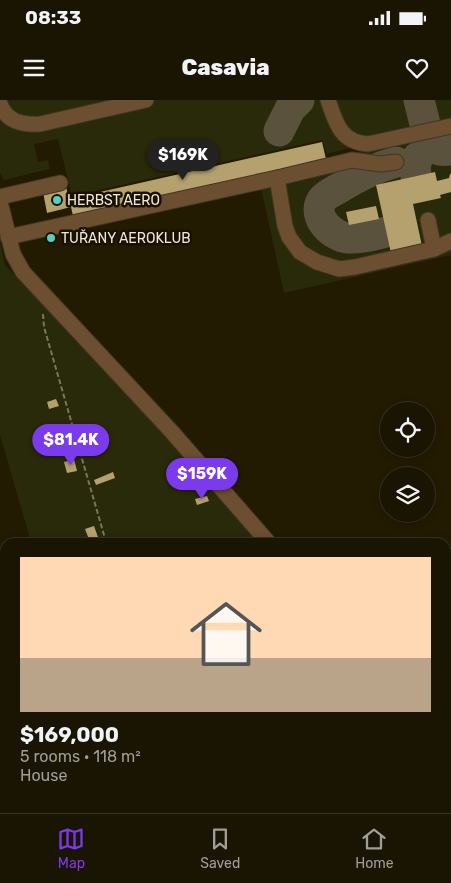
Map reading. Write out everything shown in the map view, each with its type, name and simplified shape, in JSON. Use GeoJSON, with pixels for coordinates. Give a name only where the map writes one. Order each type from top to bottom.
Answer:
{"type":"FeatureCollection","features":[{"type":"Feature","properties":{"kind":"lane"},"geometry":{"type":"LineString","coordinates":[[0,104],[3,111],[13,121],[31,125],[146,100]]}},
{"type":"Feature","properties":{"kind":"lane"},"geometry":{"type":"LineString","coordinates":[[328,100],[336,123],[342,133],[358,143],[368,144],[451,126]]}},
{"type":"Feature","properties":{"kind":"lane"},"geometry":{"type":"LineString","coordinates":[[8,237],[352,160],[381,164],[396,162]]}},
{"type":"Feature","properties":{"kind":"lane"},"geometry":{"type":"LineString","coordinates":[[277,178],[285,226],[289,237],[300,252],[317,262],[338,269],[355,268],[434,249],[451,241]]}},
{"type":"Feature","properties":{"kind":"lane"},"geometry":{"type":"LineString","coordinates":[[0,197],[60,182]]}},
{"type":"Feature","properties":{"kind":"lane"},"geometry":{"type":"LineString","coordinates":[[0,202],[13,254],[19,266],[172,432],[265,538]]}},
{"type":"Feature","properties":{"kind":"lane"},"geometry":{"type":"LineString","coordinates":[[428,220],[434,249]]}},
{"type":"Feature","properties":{"kind":"path"},"geometry":{"type":"LineString","coordinates":[[52,304],[43,313],[44,327],[105,538]]}},
{"type":"Feature","properties":{"kind":"shaded area"},"geometry":{"type":"Polygon","coordinates":[[[0,100],[451,100],[451,124],[327,154],[322,140],[72,196],[58,139],[34,144],[38,162],[48,160],[50,169],[4,180],[0,173],[0,100]]]}},
{"type":"Feature","properties":{"kind":"shaded area"},"geometry":{"type":"Polygon","coordinates":[[[451,131],[451,255],[284,293],[258,174],[451,131]]]}},
{"type":"Feature","properties":{"kind":"shaded area"},"geometry":{"type":"Polygon","coordinates":[[[0,241],[5,265],[160,427],[254,538],[30,538],[0,435],[0,241]]]}},
{"type":"Feature","properties":{"kind":"building"},"geometry":{"type":"Polygon","coordinates":[[[322,142],[326,159],[73,216],[71,207],[47,213],[43,192],[66,187],[69,199],[322,142]]]}},
{"type":"Feature","properties":{"kind":"building"},"geometry":{"type":"Polygon","coordinates":[[[435,172],[437,181],[449,178],[451,174],[451,192],[440,195],[441,198],[413,204],[422,246],[391,253],[376,185],[435,172]]]}},
{"type":"Feature","properties":{"kind":"building"},"geometry":{"type":"Polygon","coordinates":[[[376,206],[379,219],[349,225],[346,212],[376,206]]]}},
{"type":"Feature","properties":{"kind":"building"},"geometry":{"type":"Polygon","coordinates":[[[56,399],[59,406],[49,409],[47,402],[56,399]]]}},
{"type":"Feature","properties":{"kind":"building"},"geometry":{"type":"Polygon","coordinates":[[[66,431],[68,438],[54,440],[53,435],[66,431]]]}},
{"type":"Feature","properties":{"kind":"building"},"geometry":{"type":"Polygon","coordinates":[[[74,459],[77,471],[67,473],[64,462],[74,459]]]}},
{"type":"Feature","properties":{"kind":"building"},"geometry":{"type":"Polygon","coordinates":[[[113,472],[115,478],[96,485],[94,480],[113,472]]]}},
{"type":"Feature","properties":{"kind":"building"},"geometry":{"type":"Polygon","coordinates":[[[207,496],[209,501],[197,505],[195,499],[207,496]]]}},
{"type":"Feature","properties":{"kind":"building"},"geometry":{"type":"Polygon","coordinates":[[[94,526],[98,538],[88,538],[85,529],[94,526]]]}},
{"type":"Feature","properties":{"kind":"taxiway"},"geometry":{"type":"LineString","coordinates":[[279,131],[290,109],[299,100]]}},
{"type":"Feature","properties":{"kind":"taxiway"},"geometry":{"type":"LineString","coordinates":[[419,100],[430,144],[440,150],[451,150]]}},
{"type":"Feature","properties":{"kind":"taxiway"},"geometry":{"type":"LineString","coordinates":[[416,176],[415,166],[418,157]]}},
{"type":"Feature","properties":{"kind":"taxiway"},"geometry":{"type":"LineString","coordinates":[[386,232],[358,238],[342,237],[325,225],[319,213],[319,206],[322,200],[330,193],[368,172],[396,162]]}},
{"type":"Feature","properties":{"kind":"place","name":"HERBST AERO"},"geometry":{"type":"Point","coordinates":[57,200]}},
{"type":"Feature","properties":{"kind":"place","name":"TUŘANY AEROKLUB"},"geometry":{"type":"Point","coordinates":[51,238]}}]}
